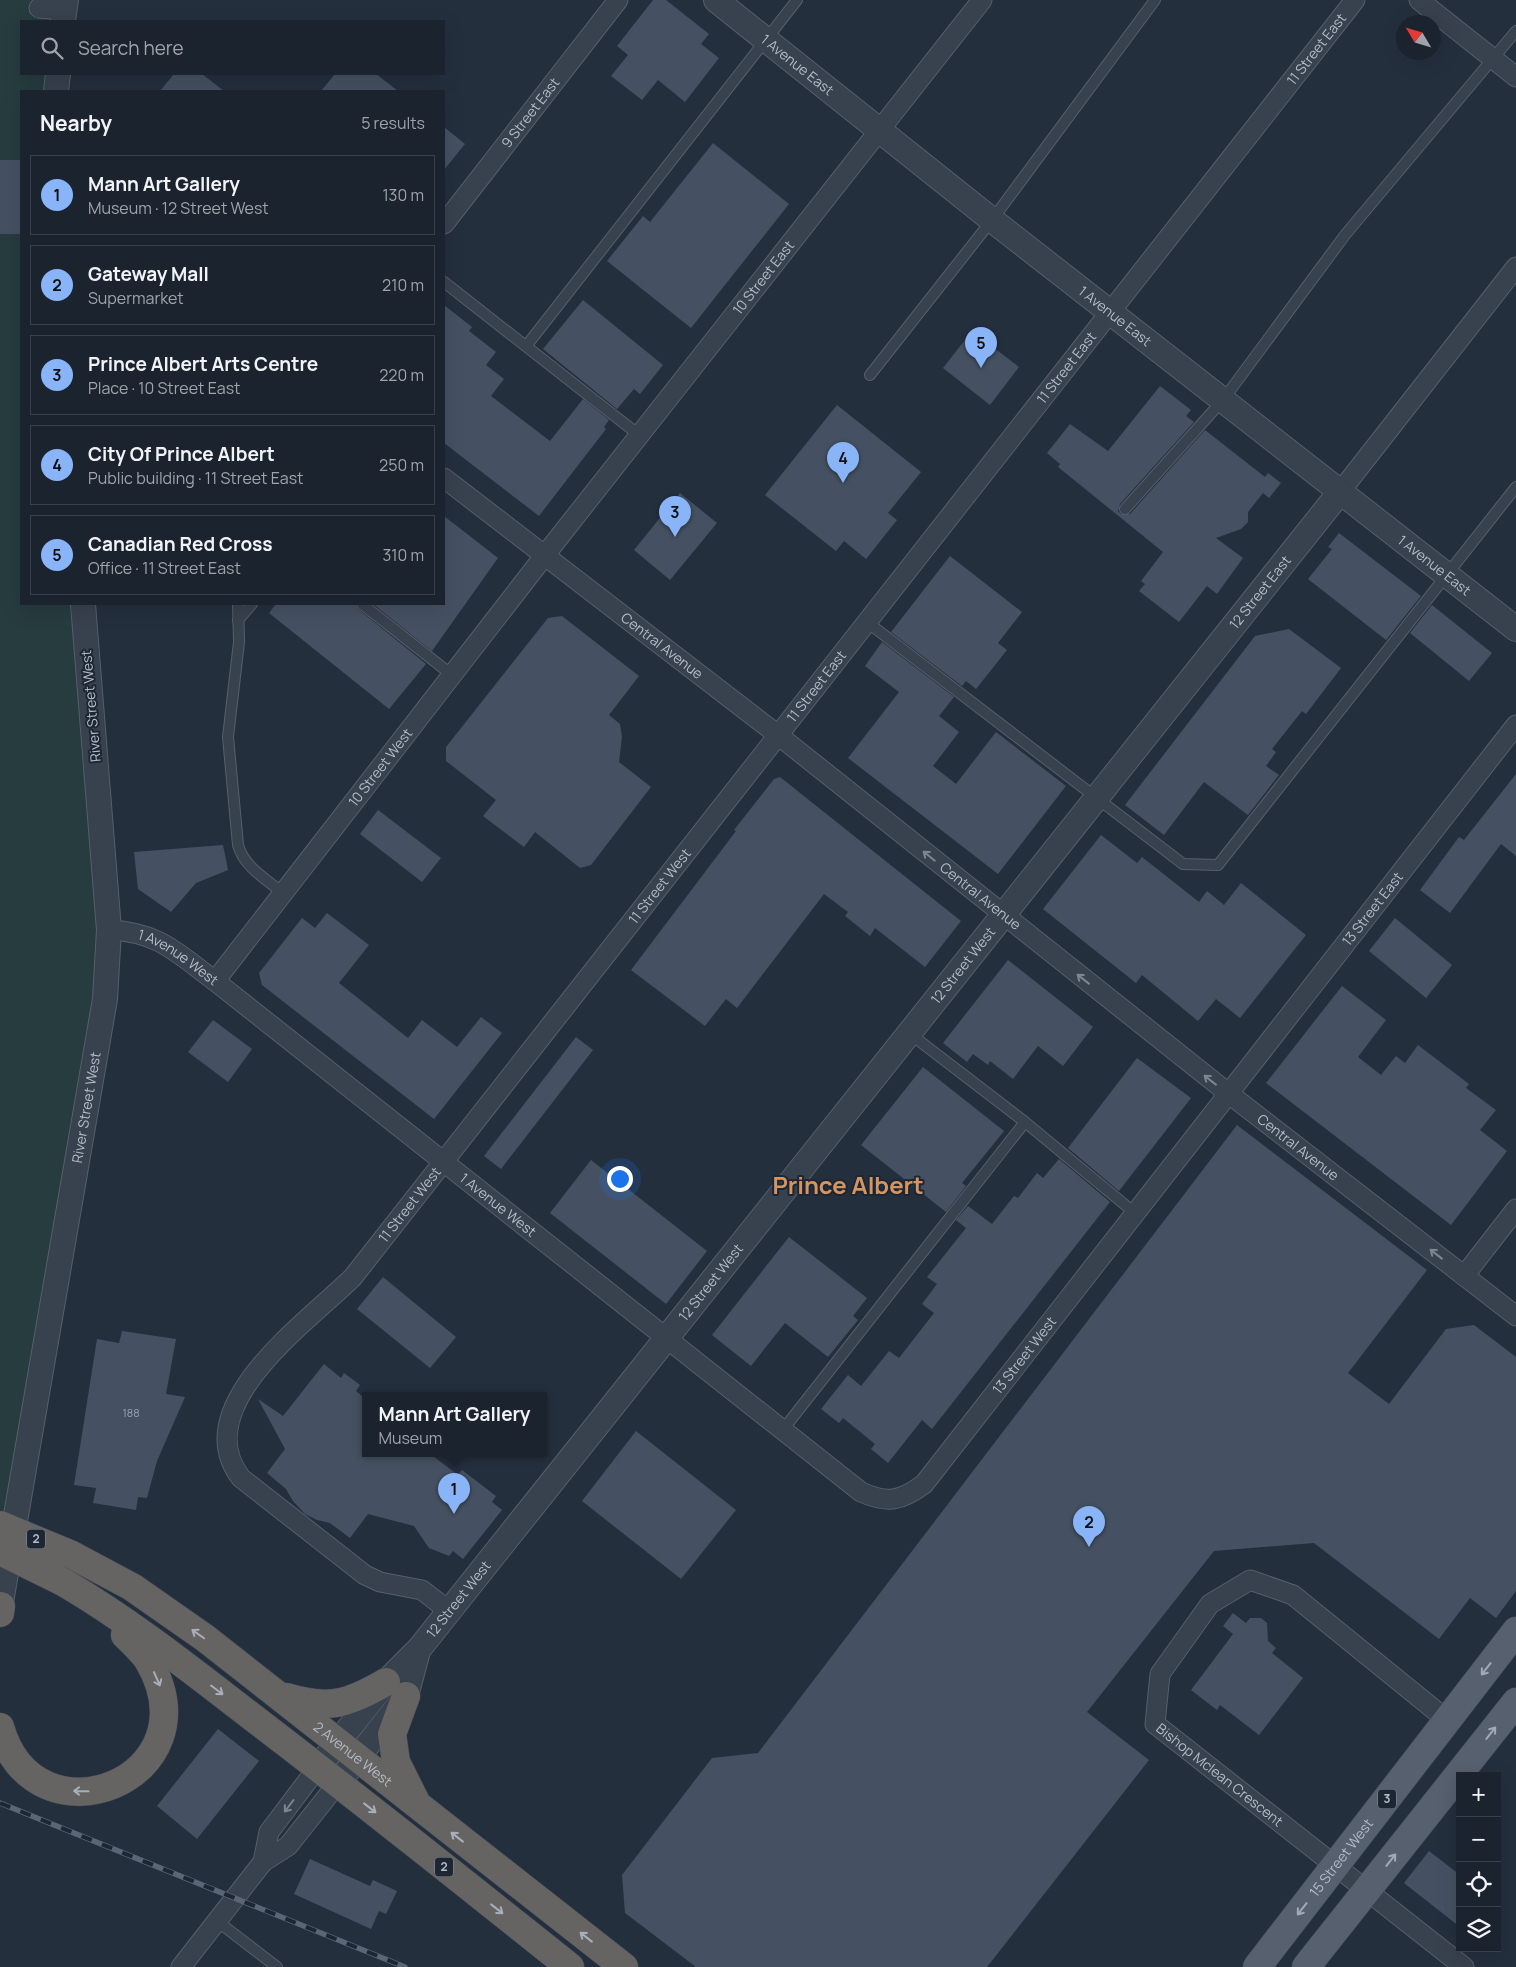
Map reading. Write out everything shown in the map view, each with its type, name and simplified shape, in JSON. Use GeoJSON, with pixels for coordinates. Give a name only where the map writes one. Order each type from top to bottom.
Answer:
{"type":"FeatureCollection","features":[{"type":"Feature","properties":{"kind":"highway","name":"2 Avenue West"},"geometry":{"type":"LineString","coordinates":[[0,1525],[72,1555],[132,1587],[205,1638],[419,1808],[624,1967]]}},
{"type":"Feature","properties":{"kind":"highway","name":"2"},"geometry":{"type":"LineString","coordinates":[[0,1551],[63,1582],[95,1601],[178,1660],[328,1775],[559,1964]]}},
{"type":"Feature","properties":{"kind":"highway"},"geometry":{"type":"LineString","coordinates":[[0,1727],[6,1744],[18,1762],[33,1777],[54,1788],[78,1792],[98,1791],[120,1784],[138,1770],[152,1753],[161,1732],[164,1708],[160,1684],[147,1659],[126,1635],[63,1582]]}},
{"type":"Feature","properties":{"kind":"highway"},"geometry":{"type":"LineString","coordinates":[[0,1607],[0,1613]]}},
{"type":"Feature","properties":{"kind":"highway"},"geometry":{"type":"LineString","coordinates":[[278,1695],[320,1706],[335,1705],[362,1696],[396,1689],[392,1734],[396,1762],[419,1808]]}},
{"type":"Feature","properties":{"kind":"main road","name":"15 Street West"},"geometry":{"type":"LineString","coordinates":[[1257,1967],[1516,1631]]}},
{"type":"Feature","properties":{"kind":"main road"},"geometry":{"type":"LineString","coordinates":[[1306,1967],[1516,1702]]}},
{"type":"Feature","properties":{"kind":"street","name":"9 Street East"},"geometry":{"type":"LineString","coordinates":[[445,223],[618,0]]}},
{"type":"Feature","properties":{"kind":"street","name":"1 Avenue East"},"geometry":{"type":"LineString","coordinates":[[716,0],[992,220],[1516,630]]}},
{"type":"Feature","properties":{"kind":"street","name":"10 Street East"},"geometry":{"type":"LineString","coordinates":[[545,555],[982,0]]}},
{"type":"Feature","properties":{"kind":"street","name":"11 Street East"},"geometry":{"type":"LineString","coordinates":[[778,735],[1354,0]]}},
{"type":"Feature","properties":{"kind":"street"},"geometry":{"type":"LineString","coordinates":[[1419,0],[1516,77]]}},
{"type":"Feature","properties":{"kind":"street"},"geometry":{"type":"LineString","coordinates":[[39,8],[64,10]]}},
{"type":"Feature","properties":{"kind":"street"},"geometry":{"type":"LineString","coordinates":[[56,90],[58,75]]}},
{"type":"Feature","properties":{"kind":"street","name":"12 Street East"},"geometry":{"type":"LineString","coordinates":[[1002,915],[1340,492],[1516,267]]}},
{"type":"Feature","properties":{"kind":"street","name":"Central Avenue"},"geometry":{"type":"LineString","coordinates":[[445,479],[778,735],[1228,1094],[1516,1316]]}},
{"type":"Feature","properties":{"kind":"street","name":"10 Street West"},"geometry":{"type":"LineString","coordinates":[[215,980],[545,555]]}},
{"type":"Feature","properties":{"kind":"street","name":"River Street West"},"geometry":{"type":"LineString","coordinates":[[0,1607],[105,999],[109,930],[83,605]]}},
{"type":"Feature","properties":{"kind":"street","name":"13 Street East"},"geometry":{"type":"LineString","coordinates":[[1228,1094],[1516,725]]}},
{"type":"Feature","properties":{"kind":"street","name":"11 Street West"},"geometry":{"type":"LineString","coordinates":[[449,1611],[422,1590],[372,1580],[356,1570],[242,1478],[233,1467],[227,1443],[228,1428],[234,1412],[252,1377],[264,1361],[293,1330],[352,1277],[778,735]]}},
{"type":"Feature","properties":{"kind":"street","name":"12 Street West"},"geometry":{"type":"LineString","coordinates":[[263,1862],[269,1832],[328,1775],[396,1689],[419,1649],[1002,915]]}},
{"type":"Feature","properties":{"kind":"street","name":"1 Avenue West"},"geometry":{"type":"LineString","coordinates":[[109,930],[135,932],[162,942],[215,980],[782,1431]]}},
{"type":"Feature","properties":{"kind":"street","name":"13 Street West"},"geometry":{"type":"LineString","coordinates":[[782,1431],[861,1492],[875,1499],[892,1500],[910,1494],[924,1484],[1228,1094]]}},
{"type":"Feature","properties":{"kind":"street"},"geometry":{"type":"LineString","coordinates":[[1464,1276],[1516,1209]]}},
{"type":"Feature","properties":{"kind":"street","name":"Bishop Mclean Crescent"},"geometry":{"type":"LineString","coordinates":[[1336,1866],[1154,1724],[1160,1674],[1210,1604],[1250,1580],[1293,1595],[1447,1720]]}},
{"type":"Feature","properties":{"kind":"street","name":"12 Street West"},"geometry":{"type":"LineString","coordinates":[[181,1967],[263,1862],[288,1846],[328,1775]]}},
{"type":"Feature","properties":{"kind":"street"},"geometry":{"type":"LineString","coordinates":[[1336,1866],[1464,1967]]}},
{"type":"Feature","properties":{"kind":"lane"},"geometry":{"type":"LineString","coordinates":[[527,345],[797,0]]}},
{"type":"Feature","properties":{"kind":"lane"},"geometry":{"type":"LineString","coordinates":[[870,375],[992,220],[1155,0]]}},
{"type":"Feature","properties":{"kind":"lane"},"geometry":{"type":"LineString","coordinates":[[1126,509],[1223,400],[1345,235],[1494,60],[1516,31]]}},
{"type":"Feature","properties":{"kind":"lane"},"geometry":{"type":"LineString","coordinates":[[445,283],[527,345],[639,435]]}},
{"type":"Feature","properties":{"kind":"lane"},"geometry":{"type":"LineString","coordinates":[[867,622],[1183,864],[1218,865],[1516,487]]}},
{"type":"Feature","properties":{"kind":"lane"},"geometry":{"type":"LineString","coordinates":[[238,605],[237,666],[228,737],[238,845],[241,855],[248,865],[283,893]]}},
{"type":"Feature","properties":{"kind":"lane"},"geometry":{"type":"LineString","coordinates":[[238,620],[251,605]]}},
{"type":"Feature","properties":{"kind":"lane"},"geometry":{"type":"LineString","coordinates":[[363,605],[452,675]]}},
{"type":"Feature","properties":{"kind":"lane"},"geometry":{"type":"LineString","coordinates":[[908,1033],[1025,1122],[1136,1214]]}},
{"type":"Feature","properties":{"kind":"lane"},"geometry":{"type":"LineString","coordinates":[[782,1431],[1025,1122]]}},
{"type":"Feature","properties":{"kind":"lane"},"geometry":{"type":"LineString","coordinates":[[217,1921],[277,1967]]}},
{"type":"Feature","properties":{"kind":"green space"},"geometry":{"type":"Polygon","coordinates":[[[0,0],[76,0],[74,20],[20,20],[20,75],[68,75],[66,90],[20,90],[20,605],[87,605],[116,917],[0,1553],[0,0]]]}},
{"type":"Feature","properties":{"kind":"building"},"geometry":{"type":"Polygon","coordinates":[[[653,0],[666,0],[709,34],[701,44],[719,58],[685,102],[658,80],[642,100],[611,76],[628,55],[617,46],[653,0]]]}},
{"type":"Feature","properties":{"kind":"building"},"geometry":{"type":"Polygon","coordinates":[[[173,75],[203,75],[223,90],[161,90],[173,75]]]}},
{"type":"Feature","properties":{"kind":"building"},"geometry":{"type":"Polygon","coordinates":[[[334,75],[377,75],[397,90],[322,90],[334,75]]]}},
{"type":"Feature","properties":{"kind":"building"},"geometry":{"type":"Polygon","coordinates":[[[445,128],[465,144],[445,169],[445,128]]]}},
{"type":"Feature","properties":{"kind":"building"},"geometry":{"type":"Polygon","coordinates":[[[713,143],[789,204],[691,328],[607,261],[643,216],[650,222],[713,143]]]}},
{"type":"Feature","properties":{"kind":"building"},"geometry":{"type":"Polygon","coordinates":[[[0,160],[20,160],[20,234],[0,234],[0,160]]]}},
{"type":"Feature","properties":{"kind":"building"},"geometry":{"type":"Polygon","coordinates":[[[583,300],[663,365],[640,394],[634,389],[617,409],[543,349],[583,300]]]}},
{"type":"Feature","properties":{"kind":"building"},"geometry":{"type":"Polygon","coordinates":[[[445,306],[472,327],[469,331],[496,352],[486,365],[504,379],[491,396],[550,441],[583,399],[609,420],[604,427],[606,429],[539,516],[445,444],[445,306]]]}},
{"type":"Feature","properties":{"kind":"building"},"geometry":{"type":"Polygon","coordinates":[[[972,331],[1019,367],[990,405],[943,368],[972,331]]]}},
{"type":"Feature","properties":{"kind":"building"},"geometry":{"type":"Polygon","coordinates":[[[1160,386],[1191,410],[1186,416],[1194,422],[1120,504],[1118,511],[1121,514],[1130,514],[1205,430],[1265,477],[1268,473],[1281,483],[1269,498],[1263,493],[1248,512],[1248,522],[1241,529],[1216,538],[1243,558],[1217,594],[1207,586],[1179,622],[1139,591],[1145,584],[1141,581],[1163,552],[1058,467],[1060,464],[1047,453],[1070,424],[1108,451],[1160,386]]]}},
{"type":"Feature","properties":{"kind":"building"},"geometry":{"type":"Polygon","coordinates":[[[837,405],[921,472],[888,513],[897,520],[866,559],[844,541],[836,551],[765,495],[837,405]]]}},
{"type":"Feature","properties":{"kind":"building"},"geometry":{"type":"Polygon","coordinates":[[[680,493],[717,523],[670,580],[634,550],[680,493]]]}},
{"type":"Feature","properties":{"kind":"building"},"geometry":{"type":"Polygon","coordinates":[[[445,517],[498,558],[432,651],[374,605],[445,605],[445,517]]]}},
{"type":"Feature","properties":{"kind":"building"},"geometry":{"type":"Polygon","coordinates":[[[1339,533],[1421,596],[1386,640],[1308,579],[1332,549],[1328,547],[1339,533]]]}},
{"type":"Feature","properties":{"kind":"building"},"geometry":{"type":"Polygon","coordinates":[[[950,556],[1022,612],[998,643],[1007,650],[976,689],[966,681],[962,686],[891,632],[950,556]]]}},
{"type":"Feature","properties":{"kind":"building"},"geometry":{"type":"Polygon","coordinates":[[[275,605],[356,605],[358,609],[426,664],[389,709],[269,613],[275,605]]]}},
{"type":"Feature","properties":{"kind":"building"},"geometry":{"type":"Polygon","coordinates":[[[1432,605],[1492,653],[1469,681],[1410,633],[1432,605]]]}},
{"type":"Feature","properties":{"kind":"building"},"geometry":{"type":"Polygon","coordinates":[[[562,616],[639,676],[609,715],[620,724],[622,737],[619,762],[651,787],[591,865],[580,868],[535,832],[524,847],[483,816],[496,800],[446,761],[446,747],[548,618],[562,616]]]}},
{"type":"Feature","properties":{"kind":"building"},"geometry":{"type":"Polygon","coordinates":[[[1289,629],[1341,668],[1306,714],[1302,711],[1272,749],[1276,752],[1266,766],[1279,775],[1248,815],[1204,782],[1164,835],[1125,805],[1255,636],[1289,629]]]}},
{"type":"Feature","properties":{"kind":"building"},"geometry":{"type":"Polygon","coordinates":[[[882,642],[954,697],[939,716],[959,732],[933,766],[956,784],[996,732],[1066,786],[998,874],[848,758],[899,692],[865,666],[882,642]]]}},
{"type":"Feature","properties":{"kind":"building"},"geometry":{"type":"Polygon","coordinates":[[[1516,774],[1516,856],[1501,844],[1450,913],[1420,890],[1459,837],[1464,840],[1516,774]]]}},
{"type":"Feature","properties":{"kind":"building"},"geometry":{"type":"Polygon","coordinates":[[[780,777],[961,921],[925,967],[875,928],[870,936],[845,916],[848,912],[824,894],[737,1008],[726,999],[705,1026],[631,970],[736,831],[734,830],[774,779],[780,777]]]}},
{"type":"Feature","properties":{"kind":"building"},"geometry":{"type":"Polygon","coordinates":[[[378,810],[441,858],[422,882],[360,834],[378,810]]]}},
{"type":"Feature","properties":{"kind":"building"},"geometry":{"type":"Polygon","coordinates":[[[1101,835],[1137,863],[1142,857],[1199,902],[1207,891],[1224,905],[1241,883],[1306,935],[1240,1018],[1216,999],[1198,1021],[1142,975],[1136,983],[1043,909],[1101,835]]]}},
{"type":"Feature","properties":{"kind":"building"},"geometry":{"type":"Polygon","coordinates":[[[223,845],[228,870],[196,883],[171,912],[138,889],[134,852],[223,845]]]}},
{"type":"Feature","properties":{"kind":"building"},"geometry":{"type":"Polygon","coordinates":[[[327,913],[369,945],[339,983],[408,1038],[422,1020],[457,1047],[481,1017],[502,1033],[434,1119],[262,985],[259,973],[302,918],[315,928],[327,913]]]}},
{"type":"Feature","properties":{"kind":"building"},"geometry":{"type":"Polygon","coordinates":[[[1395,918],[1452,965],[1426,998],[1369,951],[1395,918]]]}},
{"type":"Feature","properties":{"kind":"building"},"geometry":{"type":"Polygon","coordinates":[[[1008,960],[1093,1027],[1063,1066],[1038,1046],[1013,1079],[990,1061],[988,1065],[973,1054],[967,1062],[943,1043],[1008,960]]]}},
{"type":"Feature","properties":{"kind":"building"},"geometry":{"type":"Polygon","coordinates":[[[1342,986],[1386,1020],[1358,1057],[1381,1075],[1396,1056],[1405,1063],[1418,1045],[1469,1084],[1466,1088],[1496,1110],[1480,1130],[1507,1151],[1451,1225],[1266,1083],[1342,986]]]}},
{"type":"Feature","properties":{"kind":"building"},"geometry":{"type":"Polygon","coordinates":[[[213,1020],[252,1049],[228,1082],[188,1052],[213,1020]]]}},
{"type":"Feature","properties":{"kind":"building"},"geometry":{"type":"Polygon","coordinates":[[[576,1037],[593,1050],[501,1169],[484,1156],[576,1037]]]}},
{"type":"Feature","properties":{"kind":"building"},"geometry":{"type":"Polygon","coordinates":[[[1137,1058],[1191,1098],[1119,1191],[1068,1148],[1137,1058]]]}},
{"type":"Feature","properties":{"kind":"building"},"geometry":{"type":"Polygon","coordinates":[[[923,1067],[1004,1131],[962,1183],[966,1186],[946,1212],[861,1145],[923,1067]]]}},
{"type":"Feature","properties":{"kind":"building"},"geometry":{"type":"Polygon","coordinates":[[[1237,1125],[1427,1270],[1348,1373],[1389,1404],[1446,1329],[1474,1325],[1516,1357],[1516,1591],[1496,1618],[1470,1598],[1439,1639],[1314,1543],[1214,1551],[1087,1712],[1149,1760],[987,1967],[696,1967],[625,1913],[622,1875],[712,1758],[758,1753],[1237,1125]]]}},
{"type":"Feature","properties":{"kind":"building"},"geometry":{"type":"Polygon","coordinates":[[[1059,1159],[1110,1202],[932,1429],[922,1420],[888,1463],[871,1449],[875,1444],[843,1418],[839,1423],[821,1409],[848,1375],[861,1386],[889,1351],[899,1358],[934,1313],[922,1304],[937,1284],[927,1277],[966,1228],[956,1220],[968,1206],[992,1224],[1014,1196],[1018,1198],[1037,1173],[1043,1178],[1059,1159]]]}},
{"type":"Feature","properties":{"kind":"building"},"geometry":{"type":"Polygon","coordinates":[[[591,1160],[707,1251],[666,1304],[550,1213],[591,1160]]]}},
{"type":"Feature","properties":{"kind":"building"},"geometry":{"type":"Polygon","coordinates":[[[789,1237],[867,1298],[853,1316],[858,1320],[828,1357],[785,1323],[751,1366],[712,1335],[789,1237]]]}},
{"type":"Feature","properties":{"kind":"building"},"geometry":{"type":"Polygon","coordinates":[[[383,1277],[456,1337],[430,1368],[357,1309],[383,1277]]]}},
{"type":"Feature","properties":{"kind":"building"},"geometry":{"type":"Polygon","coordinates":[[[122,1331],[176,1339],[166,1394],[185,1397],[157,1461],[147,1498],[138,1497],[136,1510],[93,1503],[96,1488],[74,1485],[97,1339],[119,1343],[122,1331]]]}},
{"type":"Feature","properties":{"kind":"building"},"geometry":{"type":"Polygon","coordinates":[[[324,1364],[341,1378],[344,1373],[360,1385],[356,1391],[362,1396],[362,1457],[434,1457],[458,1475],[462,1470],[496,1496],[492,1502],[502,1510],[463,1559],[453,1551],[449,1556],[429,1548],[414,1526],[368,1514],[350,1538],[330,1523],[317,1520],[305,1514],[293,1501],[286,1489],[267,1473],[285,1449],[258,1399],[283,1416],[324,1364]]]}},
{"type":"Feature","properties":{"kind":"building"},"geometry":{"type":"Polygon","coordinates":[[[636,1431],[736,1510],[681,1579],[582,1501],[636,1431]]]}},
{"type":"Feature","properties":{"kind":"building"},"geometry":{"type":"Polygon","coordinates":[[[1233,1613],[1246,1623],[1250,1618],[1261,1618],[1267,1623],[1268,1641],[1276,1648],[1272,1653],[1303,1678],[1259,1735],[1220,1705],[1217,1710],[1191,1690],[1233,1634],[1223,1626],[1233,1613]]]}},
{"type":"Feature","properties":{"kind":"building"},"geometry":{"type":"Polygon","coordinates":[[[218,1729],[259,1761],[197,1839],[157,1806],[218,1729]]]}},
{"type":"Feature","properties":{"kind":"building"},"geometry":{"type":"Polygon","coordinates":[[[1429,1851],[1456,1872],[1456,1924],[1404,1883],[1429,1851]]]}},
{"type":"Feature","properties":{"kind":"building"},"geometry":{"type":"Polygon","coordinates":[[[310,1859],[370,1886],[373,1880],[397,1891],[386,1914],[379,1911],[371,1929],[294,1894],[310,1859]]]}},
{"type":"Feature","properties":{"kind":"railway"},"geometry":{"type":"LineString","coordinates":[[0,1803],[405,1967]]}},
{"type":"Feature","properties":{"kind":"place","name":"Canadian Red Cross"},"geometry":{"type":"Point","coordinates":[981,368]}},
{"type":"Feature","properties":{"kind":"place","name":"City Of Prince Albert"},"geometry":{"type":"Point","coordinates":[843,483]}},
{"type":"Feature","properties":{"kind":"place","name":"Prince Albert Arts Centre"},"geometry":{"type":"Point","coordinates":[675,537]}},
{"type":"Feature","properties":{"kind":"place","name":"Mann Art Gallery"},"geometry":{"type":"Point","coordinates":[454,1514]}},
{"type":"Feature","properties":{"kind":"place","name":"Gateway Mall"},"geometry":{"type":"Point","coordinates":[1089,1547]}},
{"type":"Feature","properties":{"kind":"district","name":"Prince Albert"},"geometry":{"type":"Point","coordinates":[848,1186]}}]}
